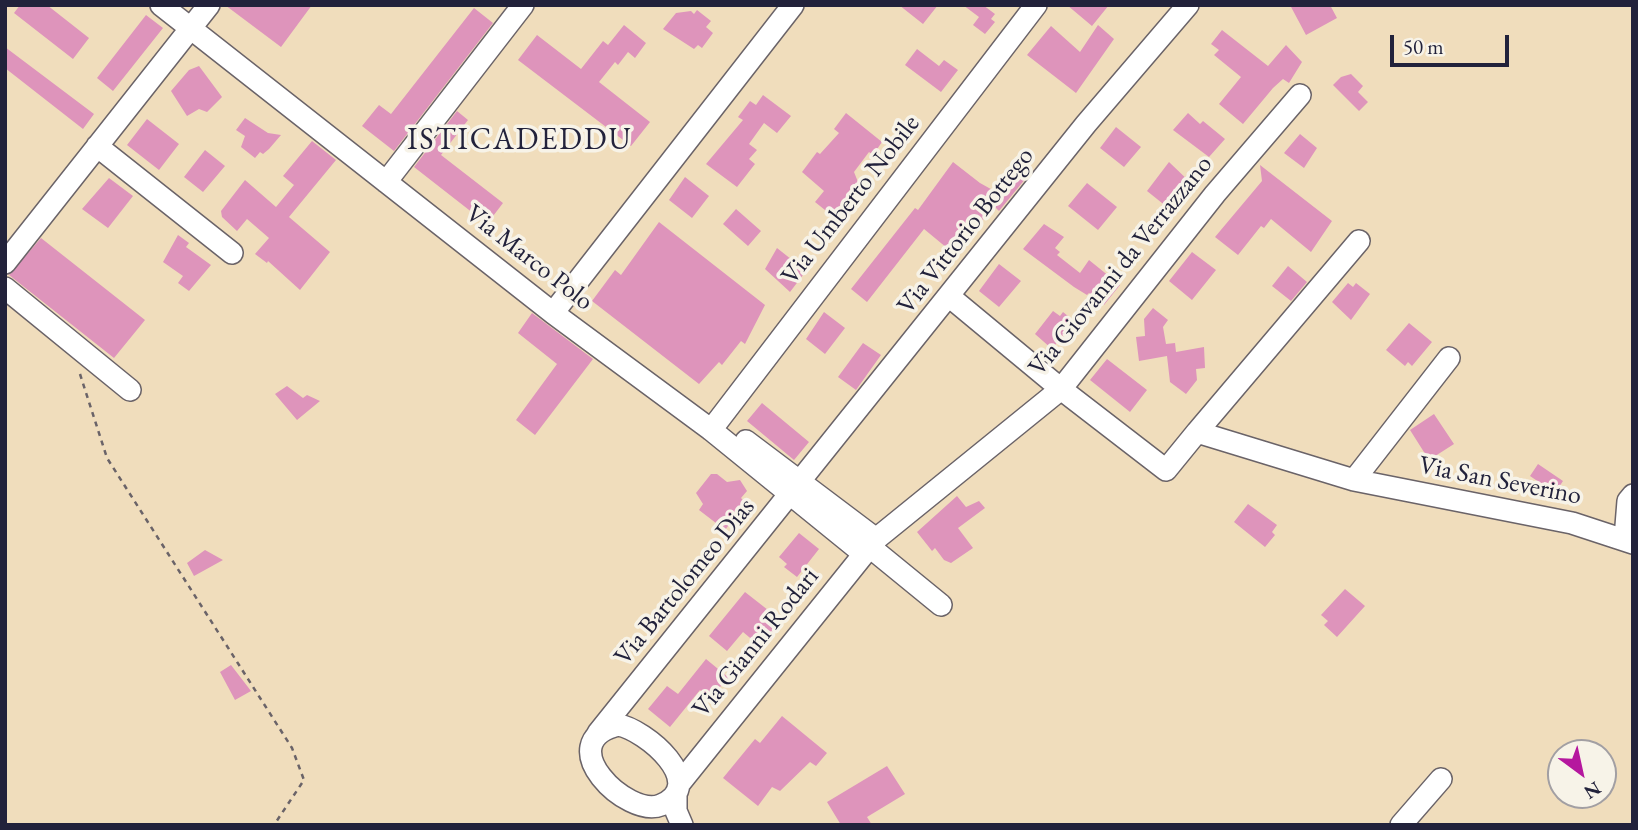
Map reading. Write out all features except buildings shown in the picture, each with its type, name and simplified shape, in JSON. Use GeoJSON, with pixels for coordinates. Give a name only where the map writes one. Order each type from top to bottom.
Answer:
{"type":"FeatureCollection","features":[{"type":"Feature","properties":{"kind":"street","name":"Via Marco Polo"},"geometry":{"type":"LineString","coordinates":[[161,5],[200,18]]}},
{"type":"Feature","properties":{"kind":"street","name":"Via Marco Polo"},"geometry":{"type":"LineString","coordinates":[[181,5],[390,177],[557,308],[714,425],[941,605]]}},
{"type":"Feature","properties":{"kind":"street"},"geometry":{"type":"LineString","coordinates":[[390,177],[523,5]]}},
{"type":"Feature","properties":{"kind":"street"},"geometry":{"type":"LineString","coordinates":[[557,308],[793,5]]}},
{"type":"Feature","properties":{"kind":"street","name":"Via Umberto Nobile"},"geometry":{"type":"LineString","coordinates":[[714,425],[1036,5]]}},
{"type":"Feature","properties":{"kind":"street","name":"Via Vittorio Bottego"},"geometry":{"type":"LineString","coordinates":[[796,489],[1086,124],[1188,5]]}},
{"type":"Feature","properties":{"kind":"street"},"geometry":{"type":"LineString","coordinates":[[5,262],[200,18]]}},
{"type":"Feature","properties":{"kind":"street","name":"Via Giovanni da Verrazzano"},"geometry":{"type":"LineString","coordinates":[[870,547],[1061,389],[1214,194],[1300,95]]}},
{"type":"Feature","properties":{"kind":"street"},"geometry":{"type":"LineString","coordinates":[[97,146],[232,253]]}},
{"type":"Feature","properties":{"kind":"street"},"geometry":{"type":"LineString","coordinates":[[950,297],[1061,389],[1166,470],[1359,241]]}},
{"type":"Feature","properties":{"kind":"street"},"geometry":{"type":"LineString","coordinates":[[5,288],[130,390]]}},
{"type":"Feature","properties":{"kind":"street"},"geometry":{"type":"LineString","coordinates":[[1354,480],[1449,358]]}},
{"type":"Feature","properties":{"kind":"street","name":"Via San Severino"},"geometry":{"type":"LineString","coordinates":[[1197,432],[1354,480],[1572,523],[1629,540]]}},
{"type":"Feature","properties":{"kind":"street","name":"Via Bartolomeo Dias"},"geometry":{"type":"LineString","coordinates":[[598,733],[796,489]]}},
{"type":"Feature","properties":{"kind":"street"},"geometry":{"type":"LineString","coordinates":[[1629,540],[1628,501],[1633,495]]}},
{"type":"Feature","properties":{"kind":"street","name":"Via Gianni Rodari"},"geometry":{"type":"LineString","coordinates":[[658,819],[678,788],[870,547]]}},
{"type":"Feature","properties":{"kind":"street","name":"Via Bartolomeo Dias"},"geometry":{"type":"LineString","coordinates":[[624,704],[628,726]]}},
{"type":"Feature","properties":{"kind":"street"},"geometry":{"type":"LineString","coordinates":[[658,819],[628,799],[594,768],[590,755],[592,742],[598,733],[618,724],[628,726],[669,760],[677,769],[676,811],[682,825]]}},
{"type":"Feature","properties":{"kind":"street"},"geometry":{"type":"LineString","coordinates":[[1401,825],[1441,779]]}},
{"type":"Feature","properties":{"kind":"street"},"geometry":{"type":"LineString","coordinates":[[628,799],[636,814],[635,825]]}},
{"type":"Feature","properties":{"kind":"path"},"geometry":{"type":"LineString","coordinates":[[78,346],[77,365],[107,458],[292,748],[304,780],[274,825]]}},
{"type":"Feature","properties":{"kind":"district","name":"ISTICADEDDU"},"geometry":{"type":"Point","coordinates":[520,141]}}]}
